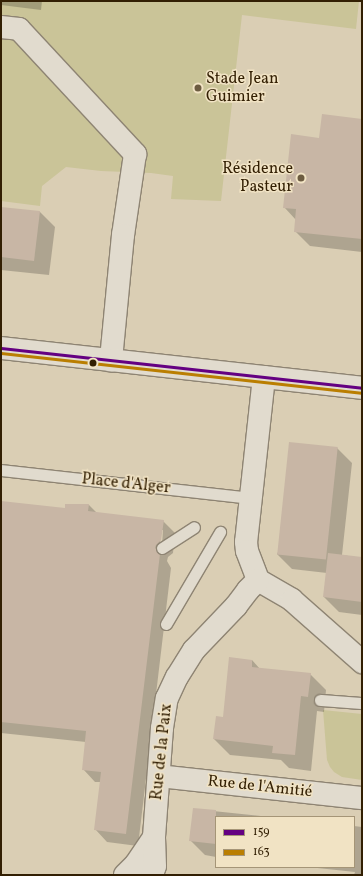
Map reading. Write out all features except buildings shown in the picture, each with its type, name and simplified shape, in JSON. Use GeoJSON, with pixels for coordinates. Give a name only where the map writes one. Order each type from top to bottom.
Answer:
{"type":"FeatureCollection","features":[{"type":"Feature","properties":{"kind":"street"},"geometry":{"type":"LineString","coordinates":[[10,28],[135,154],[123,235],[111,360]]}},
{"type":"Feature","properties":{"kind":"street"},"geometry":{"type":"LineString","coordinates":[[1,348],[362,388]]}},
{"type":"Feature","properties":{"kind":"street"},"geometry":{"type":"LineString","coordinates":[[264,377],[246,542],[247,551],[258,580],[292,600],[357,652]]}},
{"type":"Feature","properties":{"kind":"street","name":"Rue de la Paix"},"geometry":{"type":"LineString","coordinates":[[152,875],[155,866],[154,836],[162,728],[167,698],[176,677],[194,650],[236,606],[258,580]]}},
{"type":"Feature","properties":{"kind":"street","name":"Rue de l'Amitié"},"geometry":{"type":"LineString","coordinates":[[159,776],[362,798]]}},
{"type":"Feature","properties":{"kind":"street","name":"Rue de la Paix"},"geometry":{"type":"LineString","coordinates":[[125,875],[136,864],[154,836]]}},
{"type":"Feature","properties":{"kind":"lane","name":"Place d'Alger"},"geometry":{"type":"LineString","coordinates":[[1,470],[252,498]]}},
{"type":"Feature","properties":{"kind":"lane"},"geometry":{"type":"LineString","coordinates":[[162,548],[194,527]]}},
{"type":"Feature","properties":{"kind":"lane"},"geometry":{"type":"LineString","coordinates":[[166,624],[220,532]]}},
{"type":"Feature","properties":{"kind":"lane"},"geometry":{"type":"LineString","coordinates":[[320,700],[362,703]]}},
{"type":"Feature","properties":{"kind":"shaded area"},"geometry":{"type":"Polygon","coordinates":[[[1,1],[359,1],[356,29],[242,15],[221,201],[171,199],[173,176],[66,167],[42,186],[40,206],[1,201],[1,1]]]}},
{"type":"Feature","properties":{"kind":"shaded area"},"geometry":{"type":"Polygon","coordinates":[[[323,710],[362,714],[362,780],[342,777],[334,772],[330,767],[327,760],[323,710]]]}},
{"type":"Feature","properties":{"kind":"transit line","name":"159"},"geometry":{"type":"LineString","coordinates":[[1,348],[362,388]]}},
{"type":"Feature","properties":{"kind":"transit line","name":"163"},"geometry":{"type":"LineString","coordinates":[[1,353],[361,393]]}},
{"type":"Feature","properties":{"kind":"place","name":"Stade Jean Guimier"},"geometry":{"type":"Point","coordinates":[198,88]}},
{"type":"Feature","properties":{"kind":"place","name":"Résidence Pasteur"},"geometry":{"type":"Point","coordinates":[301,178]}}]}
